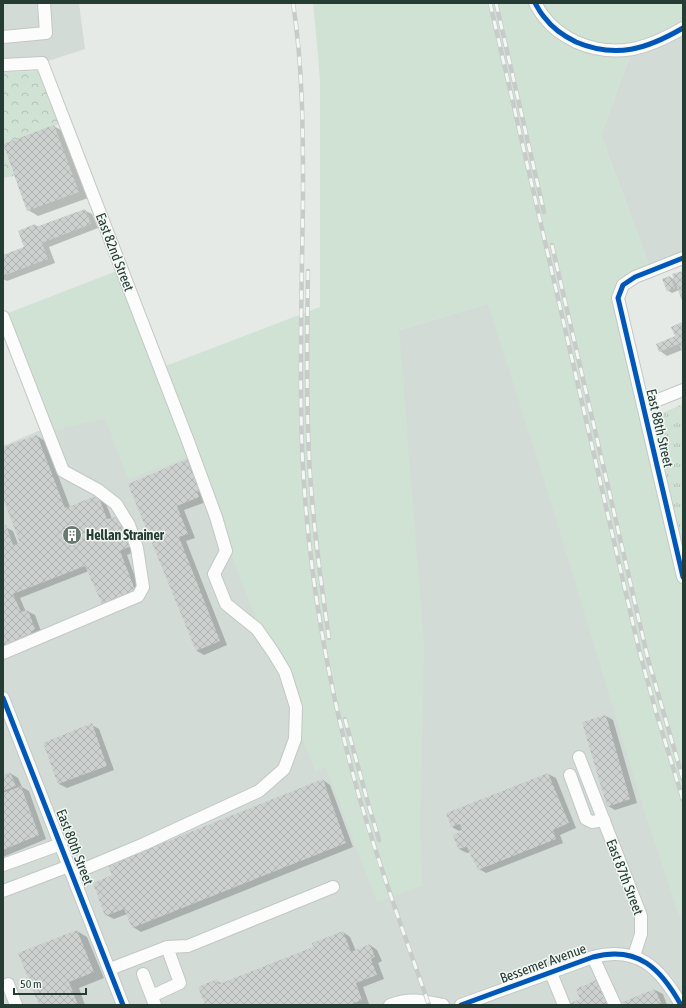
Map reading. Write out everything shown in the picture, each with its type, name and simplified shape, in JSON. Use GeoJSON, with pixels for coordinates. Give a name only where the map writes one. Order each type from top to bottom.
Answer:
{"type":"FeatureCollection","features":[{"type":"Feature","properties":{"kind":"street"},"geometry":{"type":"LineString","coordinates":[[3,37],[46,33],[44,3]]}},
{"type":"Feature","properties":{"kind":"street"},"geometry":{"type":"LineString","coordinates":[[535,3],[544,18],[557,31],[590,48],[611,51],[632,50],[673,34],[683,28]]}},
{"type":"Feature","properties":{"kind":"street","name":"East 82nd Street"},"geometry":{"type":"LineString","coordinates":[[3,65],[42,62],[216,517],[226,551],[214,574],[226,604],[258,629],[273,652],[285,672],[296,707],[295,739],[284,769],[259,791],[144,844],[71,870],[3,891]]}},
{"type":"Feature","properties":{"kind":"street","name":"East 88th Street"},"geometry":{"type":"LineString","coordinates":[[683,258],[635,277],[623,285],[618,298],[683,577]]}},
{"type":"Feature","properties":{"kind":"street"},"geometry":{"type":"LineString","coordinates":[[3,317],[63,471],[98,490],[116,504],[129,525],[137,548],[143,587],[138,596],[3,653]]}},
{"type":"Feature","properties":{"kind":"street"},"geometry":{"type":"LineString","coordinates":[[643,406],[683,390]]}},
{"type":"Feature","properties":{"kind":"street","name":"East 80th Street"},"geometry":{"type":"LineString","coordinates":[[3,698],[123,1005]]}},
{"type":"Feature","properties":{"kind":"street","name":"East 87th Street"},"geometry":{"type":"LineString","coordinates":[[579,757],[641,916],[642,934],[634,956]]}},
{"type":"Feature","properties":{"kind":"street"},"geometry":{"type":"LineString","coordinates":[[570,774],[586,819],[592,822],[604,820]]}},
{"type":"Feature","properties":{"kind":"street"},"geometry":{"type":"LineString","coordinates":[[3,865],[61,844]]}},
{"type":"Feature","properties":{"kind":"street"},"geometry":{"type":"LineString","coordinates":[[110,969],[167,947],[188,946],[334,887]]}},
{"type":"Feature","properties":{"kind":"street"},"geometry":{"type":"LineString","coordinates":[[143,974],[153,1000],[180,983],[167,947]]}},
{"type":"Feature","properties":{"kind":"street","name":"Bessemer Avenue"},"geometry":{"type":"LineString","coordinates":[[467,1004],[594,957],[605,954],[634,956]]}},
{"type":"Feature","properties":{"kind":"street"},"geometry":{"type":"LineString","coordinates":[[634,956],[650,966],[665,980],[681,1005]]}},
{"type":"Feature","properties":{"kind":"street"},"geometry":{"type":"LineString","coordinates":[[594,957],[615,1005]]}},
{"type":"Feature","properties":{"kind":"street"},"geometry":{"type":"LineString","coordinates":[[551,973],[564,1005]]}},
{"type":"Feature","properties":{"kind":"street"},"geometry":{"type":"LineString","coordinates":[[8,984],[16,1005]]}},
{"type":"Feature","properties":{"kind":"street"},"geometry":{"type":"LineString","coordinates":[[390,1005],[405,1000],[416,1000],[443,1005]]}},
{"type":"Feature","properties":{"kind":"shaded area"},"geometry":{"type":"Polygon","coordinates":[[[3,3],[79,3],[85,49],[42,63],[3,65],[3,3]]]}},
{"type":"Feature","properties":{"kind":"shaded area"},"geometry":{"type":"Polygon","coordinates":[[[683,28],[683,258],[651,271],[601,135],[632,50],[683,28]]]}},
{"type":"Feature","properties":{"kind":"shaded area"},"geometry":{"type":"Polygon","coordinates":[[[510,297],[683,884],[683,1005],[3,1005],[3,446],[38,431],[105,418],[510,297]]]}},
{"type":"Feature","properties":{"kind":"green space"},"geometry":{"type":"Polygon","coordinates":[[[313,3],[683,3],[683,28],[632,50],[601,135],[651,271],[635,277],[618,298],[683,577],[683,921],[679,916],[644,810],[546,486],[488,304],[399,330],[424,645],[420,826],[422,886],[377,902],[326,767],[315,771],[193,455],[128,479],[105,418],[47,432],[3,315],[122,269],[160,368],[320,307],[320,82],[313,3]]]}},
{"type":"Feature","properties":{"kind":"green space"},"geometry":{"type":"Polygon","coordinates":[[[38,71],[59,124],[3,144],[3,72],[38,71]]]}},
{"type":"Feature","properties":{"kind":"green space"},"geometry":{"type":"Polygon","coordinates":[[[3,145],[14,176],[3,178],[3,145]]]}},
{"type":"Feature","properties":{"kind":"green space"},"geometry":{"type":"Polygon","coordinates":[[[683,404],[683,549],[651,418],[683,404]]]}},
{"type":"Feature","properties":{"kind":"building"},"geometry":{"type":"Polygon","coordinates":[[[54,125],[79,192],[27,211],[3,144],[54,125]]]}},
{"type":"Feature","properties":{"kind":"building"},"geometry":{"type":"Polygon","coordinates":[[[85,209],[91,224],[42,243],[48,259],[3,276],[3,255],[24,247],[18,231],[35,224],[36,227],[85,209]]]}},
{"type":"Feature","properties":{"kind":"building"},"geometry":{"type":"Polygon","coordinates":[[[683,271],[683,303],[672,274],[683,271]]]}},
{"type":"Feature","properties":{"kind":"building"},"geometry":{"type":"Polygon","coordinates":[[[670,276],[675,288],[667,291],[662,279],[670,276]]]}},
{"type":"Feature","properties":{"kind":"building"},"geometry":{"type":"Polygon","coordinates":[[[682,322],[683,354],[679,344],[659,352],[656,344],[675,336],[671,327],[682,322]]]}},
{"type":"Feature","properties":{"kind":"building","name":"Hellan Strainer"},"geometry":{"type":"Polygon","coordinates":[[[37,435],[65,508],[98,495],[107,519],[120,516],[131,546],[120,551],[136,592],[102,604],[85,566],[13,594],[21,612],[28,610],[35,629],[32,631],[35,637],[29,639],[28,635],[22,637],[23,640],[5,647],[3,642],[3,526],[6,525],[13,545],[20,543],[3,498],[3,447],[37,435]]]}},
{"type":"Feature","properties":{"kind":"building"},"geometry":{"type":"Polygon","coordinates":[[[187,459],[200,491],[197,492],[199,497],[177,506],[188,534],[179,537],[220,641],[196,651],[128,484],[187,459]]]}},
{"type":"Feature","properties":{"kind":"building"},"geometry":{"type":"Polygon","coordinates":[[[606,715],[630,799],[607,807],[582,722],[606,715]]]}},
{"type":"Feature","properties":{"kind":"building"},"geometry":{"type":"Polygon","coordinates":[[[92,723],[107,766],[58,784],[43,743],[92,723]]]}},
{"type":"Feature","properties":{"kind":"building"},"geometry":{"type":"Polygon","coordinates":[[[10,772],[16,786],[3,791],[3,775],[10,772]]]}},
{"type":"Feature","properties":{"kind":"building"},"geometry":{"type":"Polygon","coordinates":[[[548,773],[569,823],[553,830],[556,839],[478,870],[467,847],[458,849],[453,835],[462,831],[460,824],[451,827],[446,813],[548,773]]]}},
{"type":"Feature","properties":{"kind":"building"},"geometry":{"type":"Polygon","coordinates":[[[323,779],[346,843],[132,928],[124,909],[105,916],[93,883],[112,875],[108,865],[323,779]]]}},
{"type":"Feature","properties":{"kind":"building"},"geometry":{"type":"Polygon","coordinates":[[[21,786],[39,835],[3,850],[3,793],[21,786]]]}},
{"type":"Feature","properties":{"kind":"building"},"geometry":{"type":"Polygon","coordinates":[[[77,930],[94,972],[69,982],[78,1005],[39,1005],[18,953],[77,930]]]}},
{"type":"Feature","properties":{"kind":"building"},"geometry":{"type":"Polygon","coordinates":[[[343,931],[351,952],[370,944],[375,957],[371,959],[377,975],[356,983],[362,1000],[349,1005],[205,1005],[198,987],[217,979],[219,984],[313,947],[312,943],[343,931]]]}},
{"type":"Feature","properties":{"kind":"building"},"geometry":{"type":"Polygon","coordinates":[[[600,978],[611,1005],[572,1005],[571,1003],[580,999],[576,989],[600,978]]]}},
{"type":"Feature","properties":{"kind":"building"},"geometry":{"type":"Polygon","coordinates":[[[655,989],[662,1005],[624,1005],[622,1002],[655,989]]]}},
{"type":"Feature","properties":{"kind":"railway"},"geometry":{"type":"LineString","coordinates":[[293,3],[301,75],[302,124],[302,448],[314,580],[320,624],[337,711],[359,796],[384,875],[429,1005]]}},
{"type":"Feature","properties":{"kind":"railway"},"geometry":{"type":"LineString","coordinates":[[490,3],[639,650],[683,800]]}},
{"type":"Feature","properties":{"kind":"railway"},"geometry":{"type":"LineString","coordinates":[[496,3],[544,212]]}},
{"type":"Feature","properties":{"kind":"railway"},"geometry":{"type":"LineString","coordinates":[[552,245],[648,659],[683,779]]}},
{"type":"Feature","properties":{"kind":"railway"},"geometry":{"type":"LineString","coordinates":[[308,271],[307,398],[310,475],[318,557],[329,638]]}},
{"type":"Feature","properties":{"kind":"railway"},"geometry":{"type":"LineString","coordinates":[[345,719],[379,840]]}},
{"type":"Feature","properties":{"kind":"cycle path"},"geometry":{"type":"LineString","coordinates":[[535,3],[548,22],[563,35],[576,42],[605,50],[618,51],[644,46],[683,28]]}},
{"type":"Feature","properties":{"kind":"cycle path"},"geometry":{"type":"LineString","coordinates":[[683,258],[635,277],[623,285],[618,298],[683,577]]}},
{"type":"Feature","properties":{"kind":"cycle path"},"geometry":{"type":"LineString","coordinates":[[3,698],[123,1005]]}},
{"type":"Feature","properties":{"kind":"cycle path"},"geometry":{"type":"LineString","coordinates":[[461,1005],[593,957],[609,954],[623,954],[635,957],[646,963],[665,981],[681,1005]]}},
{"type":"Feature","properties":{"kind":"place","name":"Hellan Strainer"},"geometry":{"type":"Point","coordinates":[72,535]}}]}
